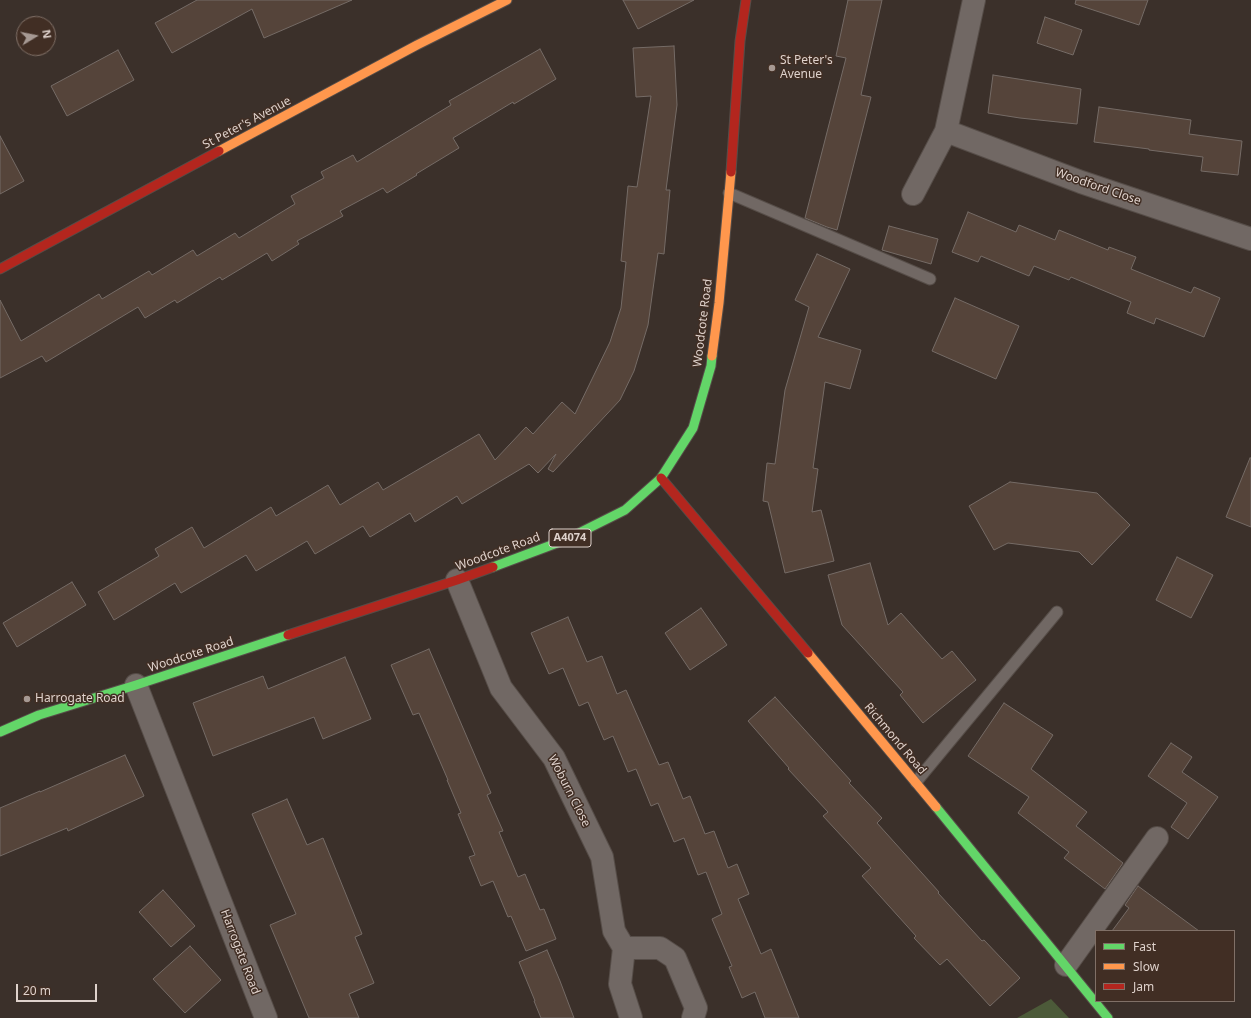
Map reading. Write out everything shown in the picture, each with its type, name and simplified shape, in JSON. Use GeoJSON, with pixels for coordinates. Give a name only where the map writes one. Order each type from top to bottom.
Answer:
{"type":"FeatureCollection","features":[{"type":"Feature","properties":{"kind":"street","name":"St Peter's Avenue"},"geometry":{"type":"LineString","coordinates":[[0,269],[417,45],[507,0]]}},
{"type":"Feature","properties":{"kind":"street","name":"Woodcote Road"},"geometry":{"type":"LineString","coordinates":[[0,732],[39,715],[136,685],[457,580],[565,540],[625,510],[661,478],[693,428],[711,366],[719,303],[729,193],[740,41],[746,0]]}},
{"type":"Feature","properties":{"kind":"street"},"geometry":{"type":"LineString","coordinates":[[913,194],[946,131],[974,0]]}},
{"type":"Feature","properties":{"kind":"street","name":"Woodford Close"},"geometry":{"type":"LineString","coordinates":[[946,131],[1081,182],[1251,239]]}},
{"type":"Feature","properties":{"kind":"street","name":"Richmond Road"},"geometry":{"type":"LineString","coordinates":[[661,478],[916,782],[1095,1002]]}},
{"type":"Feature","properties":{"kind":"street","name":"Woburn Close"},"geometry":{"type":"LineString","coordinates":[[457,580],[501,688],[554,758],[602,857],[614,931],[624,948]]}},
{"type":"Feature","properties":{"kind":"street","name":"Harrogate Road"},"geometry":{"type":"LineString","coordinates":[[136,685],[266,1018]]}},
{"type":"Feature","properties":{"kind":"street"},"geometry":{"type":"LineString","coordinates":[[1066,965],[1156,838]]}},
{"type":"Feature","properties":{"kind":"street"},"geometry":{"type":"LineString","coordinates":[[631,1018],[620,984],[624,948],[660,948],[676,958],[696,1008],[693,1018]]}},
{"type":"Feature","properties":{"kind":"street","name":"Richmond Road"},"geometry":{"type":"LineString","coordinates":[[1095,1002],[1108,1018]]}},
{"type":"Feature","properties":{"kind":"lane"},"geometry":{"type":"LineString","coordinates":[[729,193],[930,279]]}},
{"type":"Feature","properties":{"kind":"lane"},"geometry":{"type":"LineString","coordinates":[[916,782],[1057,612]]}},
{"type":"Feature","properties":{"kind":"green space"},"geometry":{"type":"Polygon","coordinates":[[[1051,999],[1069,1018],[1017,1018],[1051,999]]]}},
{"type":"Feature","properties":{"kind":"building"},"geometry":{"type":"Polygon","coordinates":[[[197,0],[352,0],[264,38],[252,9],[172,53],[155,23],[197,0]]]}},
{"type":"Feature","properties":{"kind":"building"},"geometry":{"type":"Polygon","coordinates":[[[623,0],[694,0],[638,29],[623,0]]]}},
{"type":"Feature","properties":{"kind":"building"},"geometry":{"type":"Polygon","coordinates":[[[848,0],[882,0],[861,95],[871,97],[837,230],[805,218],[846,58],[836,56],[848,0]]]}},
{"type":"Feature","properties":{"kind":"building"},"geometry":{"type":"Polygon","coordinates":[[[1076,0],[1148,0],[1139,25],[1075,4],[1076,0]]]}},
{"type":"Feature","properties":{"kind":"building"},"geometry":{"type":"Polygon","coordinates":[[[1045,17],[1082,30],[1073,55],[1037,43],[1045,17]]]}},
{"type":"Feature","properties":{"kind":"building"},"geometry":{"type":"Polygon","coordinates":[[[674,46],[677,105],[666,190],[670,190],[664,254],[658,253],[648,325],[634,371],[620,400],[553,472],[548,469],[556,454],[538,473],[529,464],[462,504],[457,496],[415,522],[410,513],[370,537],[363,526],[315,554],[307,541],[256,571],[246,555],[181,593],[175,583],[114,620],[98,592],[159,556],[155,549],[192,527],[204,548],[271,507],[276,516],[328,485],[340,505],[378,482],[383,490],[479,434],[495,460],[526,427],[533,434],[562,402],[575,414],[610,342],[621,308],[626,262],[621,261],[628,186],[637,187],[651,96],[636,97],[633,48],[674,46]]]}},
{"type":"Feature","properties":{"kind":"building"},"geometry":{"type":"Polygon","coordinates":[[[540,49],[556,79],[514,104],[513,102],[453,138],[459,148],[416,174],[417,175],[387,193],[383,188],[340,211],[343,216],[297,241],[299,244],[272,261],[267,253],[222,280],[220,277],[177,303],[175,300],[145,318],[138,307],[46,362],[42,356],[0,378],[0,300],[21,341],[99,294],[102,299],[149,271],[152,275],[193,250],[197,256],[235,233],[239,238],[295,204],[291,196],[324,178],[321,172],[353,155],[357,162],[451,105],[449,101],[540,49]]]}},
{"type":"Feature","properties":{"kind":"building"},"geometry":{"type":"Polygon","coordinates":[[[118,50],[134,80],[67,116],[51,86],[118,50]]]}},
{"type":"Feature","properties":{"kind":"building"},"geometry":{"type":"Polygon","coordinates":[[[993,75],[1081,89],[1077,124],[988,113],[993,75]]]}},
{"type":"Feature","properties":{"kind":"building"},"geometry":{"type":"Polygon","coordinates":[[[1099,107],[1191,120],[1189,134],[1242,141],[1238,175],[1201,171],[1203,157],[1094,142],[1099,107]]]}},
{"type":"Feature","properties":{"kind":"building"},"geometry":{"type":"Polygon","coordinates":[[[0,136],[24,181],[0,194],[0,136]]]}},
{"type":"Feature","properties":{"kind":"building"},"geometry":{"type":"Polygon","coordinates":[[[968,212],[1016,232],[1019,225],[1055,240],[1059,230],[1108,250],[1109,247],[1136,257],[1131,269],[1191,293],[1194,287],[1220,298],[1204,337],[1156,318],[1154,324],[1127,313],[1131,302],[1071,277],[1069,280],[1034,266],[1029,276],[981,256],[978,262],[952,252],[968,212]]]}},
{"type":"Feature","properties":{"kind":"building"},"geometry":{"type":"Polygon","coordinates":[[[889,226],[938,239],[931,264],[882,250],[889,226]]]}},
{"type":"Feature","properties":{"kind":"building"},"geometry":{"type":"Polygon","coordinates":[[[817,254],[850,269],[818,337],[861,350],[850,389],[825,382],[813,468],[818,469],[812,512],[821,510],[834,561],[785,573],[768,502],[763,501],[767,463],[775,464],[785,390],[809,307],[795,300],[817,254]]]}},
{"type":"Feature","properties":{"kind":"building"},"geometry":{"type":"Polygon","coordinates":[[[955,298],[1019,326],[996,379],[932,351],[955,298]]]}},
{"type":"Feature","properties":{"kind":"building"},"geometry":{"type":"Polygon","coordinates":[[[1251,458],[1251,527],[1226,517],[1251,458]]]}},
{"type":"Feature","properties":{"kind":"building"},"geometry":{"type":"Polygon","coordinates":[[[1010,482],[1097,493],[1130,525],[1092,565],[1079,552],[1008,543],[994,550],[969,506],[1010,482]]]}},
{"type":"Feature","properties":{"kind":"building"},"geometry":{"type":"Polygon","coordinates":[[[1177,557],[1213,575],[1191,618],[1156,600],[1177,557]]]}},
{"type":"Feature","properties":{"kind":"building"},"geometry":{"type":"Polygon","coordinates":[[[870,563],[888,625],[901,613],[942,659],[952,651],[976,680],[923,723],[900,695],[903,692],[842,625],[828,575],[870,563]]]}},
{"type":"Feature","properties":{"kind":"building"},"geometry":{"type":"Polygon","coordinates":[[[72,582],[86,605],[17,647],[3,623],[72,582]]]}},
{"type":"Feature","properties":{"kind":"building"},"geometry":{"type":"Polygon","coordinates":[[[701,608],[727,645],[690,670],[665,633],[701,608]]]}},
{"type":"Feature","properties":{"kind":"building"},"geometry":{"type":"Polygon","coordinates":[[[568,617],[587,662],[602,656],[617,694],[626,690],[659,765],[668,762],[683,799],[690,796],[705,834],[714,831],[728,868],[737,864],[749,894],[738,899],[761,954],[771,949],[799,1018],[765,1018],[755,992],[742,998],[729,967],[732,966],[712,919],[722,914],[706,872],[698,875],[684,838],[674,842],[658,803],[651,806],[636,769],[628,772],[613,736],[604,740],[588,702],[579,706],[563,668],[549,674],[531,633],[568,617]]]}},
{"type":"Feature","properties":{"kind":"building"},"geometry":{"type":"Polygon","coordinates":[[[429,649],[491,793],[487,795],[503,831],[499,832],[518,877],[525,874],[540,910],[544,909],[556,939],[526,951],[511,916],[508,917],[493,881],[481,886],[469,857],[475,855],[458,814],[461,813],[448,780],[419,713],[413,715],[391,665],[429,649]]]}},
{"type":"Feature","properties":{"kind":"building"},"geometry":{"type":"Polygon","coordinates":[[[345,657],[371,719],[323,739],[314,717],[213,756],[193,703],[263,676],[268,689],[345,657]]]}},
{"type":"Feature","properties":{"kind":"building"},"geometry":{"type":"Polygon","coordinates":[[[775,697],[851,781],[849,783],[882,818],[877,823],[939,892],[938,893],[982,941],[984,940],[1020,978],[990,1006],[947,959],[940,965],[914,938],[916,936],[862,876],[871,868],[823,816],[828,812],[788,769],[789,768],[748,721],[775,697]]]}},
{"type":"Feature","properties":{"kind":"building"},"geometry":{"type":"Polygon","coordinates":[[[1004,703],[1053,735],[1031,769],[1087,812],[1076,826],[1123,863],[1105,889],[1064,858],[1069,852],[1018,813],[1029,797],[968,756],[1004,703]]]}},
{"type":"Feature","properties":{"kind":"building"},"geometry":{"type":"Polygon","coordinates":[[[1171,743],[1192,757],[1182,772],[1218,797],[1188,839],[1171,827],[1187,803],[1148,776],[1171,743]]]}},
{"type":"Feature","properties":{"kind":"building"},"geometry":{"type":"Polygon","coordinates":[[[125,755],[144,796],[68,831],[67,828],[0,856],[0,808],[125,755]]]}},
{"type":"Feature","properties":{"kind":"building"},"geometry":{"type":"Polygon","coordinates":[[[287,799],[307,845],[323,838],[362,934],[355,937],[374,983],[349,994],[359,1018],[309,1018],[270,925],[296,914],[252,814],[287,799]]]}},
{"type":"Feature","properties":{"kind":"building"},"geometry":{"type":"Polygon","coordinates":[[[1138,886],[1198,930],[1113,930],[1129,908],[1125,905],[1138,886]]]}},
{"type":"Feature","properties":{"kind":"building"},"geometry":{"type":"Polygon","coordinates":[[[163,890],[195,926],[171,947],[139,912],[163,890]]]}},
{"type":"Feature","properties":{"kind":"building"},"geometry":{"type":"Polygon","coordinates":[[[190,946],[221,980],[185,1013],[153,979],[190,946]]]}},
{"type":"Feature","properties":{"kind":"building"},"geometry":{"type":"Polygon","coordinates":[[[547,950],[574,1018],[541,1018],[534,1001],[519,962],[547,950]]]}},
{"type":"Feature","properties":{"kind":"traffic: fast"},"geometry":{"type":"LineString","coordinates":[[493,567],[565,540],[625,510],[661,478],[693,428],[711,366],[712,356]]}},
{"type":"Feature","properties":{"kind":"traffic: fast"},"geometry":{"type":"LineString","coordinates":[[0,732],[39,715],[288,635]]}},
{"type":"Feature","properties":{"kind":"traffic: fast"},"geometry":{"type":"LineString","coordinates":[[936,807],[1108,1018]]}},
{"type":"Feature","properties":{"kind":"traffic: slow"},"geometry":{"type":"LineString","coordinates":[[219,151],[417,45],[507,0]]}},
{"type":"Feature","properties":{"kind":"traffic: slow"},"geometry":{"type":"LineString","coordinates":[[712,356],[719,303],[731,172]]}},
{"type":"Feature","properties":{"kind":"traffic: slow"},"geometry":{"type":"LineString","coordinates":[[808,653],[936,807]]}},
{"type":"Feature","properties":{"kind":"traffic: jam"},"geometry":{"type":"LineString","coordinates":[[731,172],[740,41],[746,0]]}},
{"type":"Feature","properties":{"kind":"traffic: jam"},"geometry":{"type":"LineString","coordinates":[[0,269],[219,151]]}},
{"type":"Feature","properties":{"kind":"traffic: jam"},"geometry":{"type":"LineString","coordinates":[[661,478],[808,653]]}},
{"type":"Feature","properties":{"kind":"traffic: jam"},"geometry":{"type":"LineString","coordinates":[[288,635],[493,567]]}},
{"type":"Feature","properties":{"kind":"place","name":"St Peter's Avenue"},"geometry":{"type":"Point","coordinates":[772,68]}},
{"type":"Feature","properties":{"kind":"place","name":"Harrogate Road"},"geometry":{"type":"Point","coordinates":[27,699]}}]}
